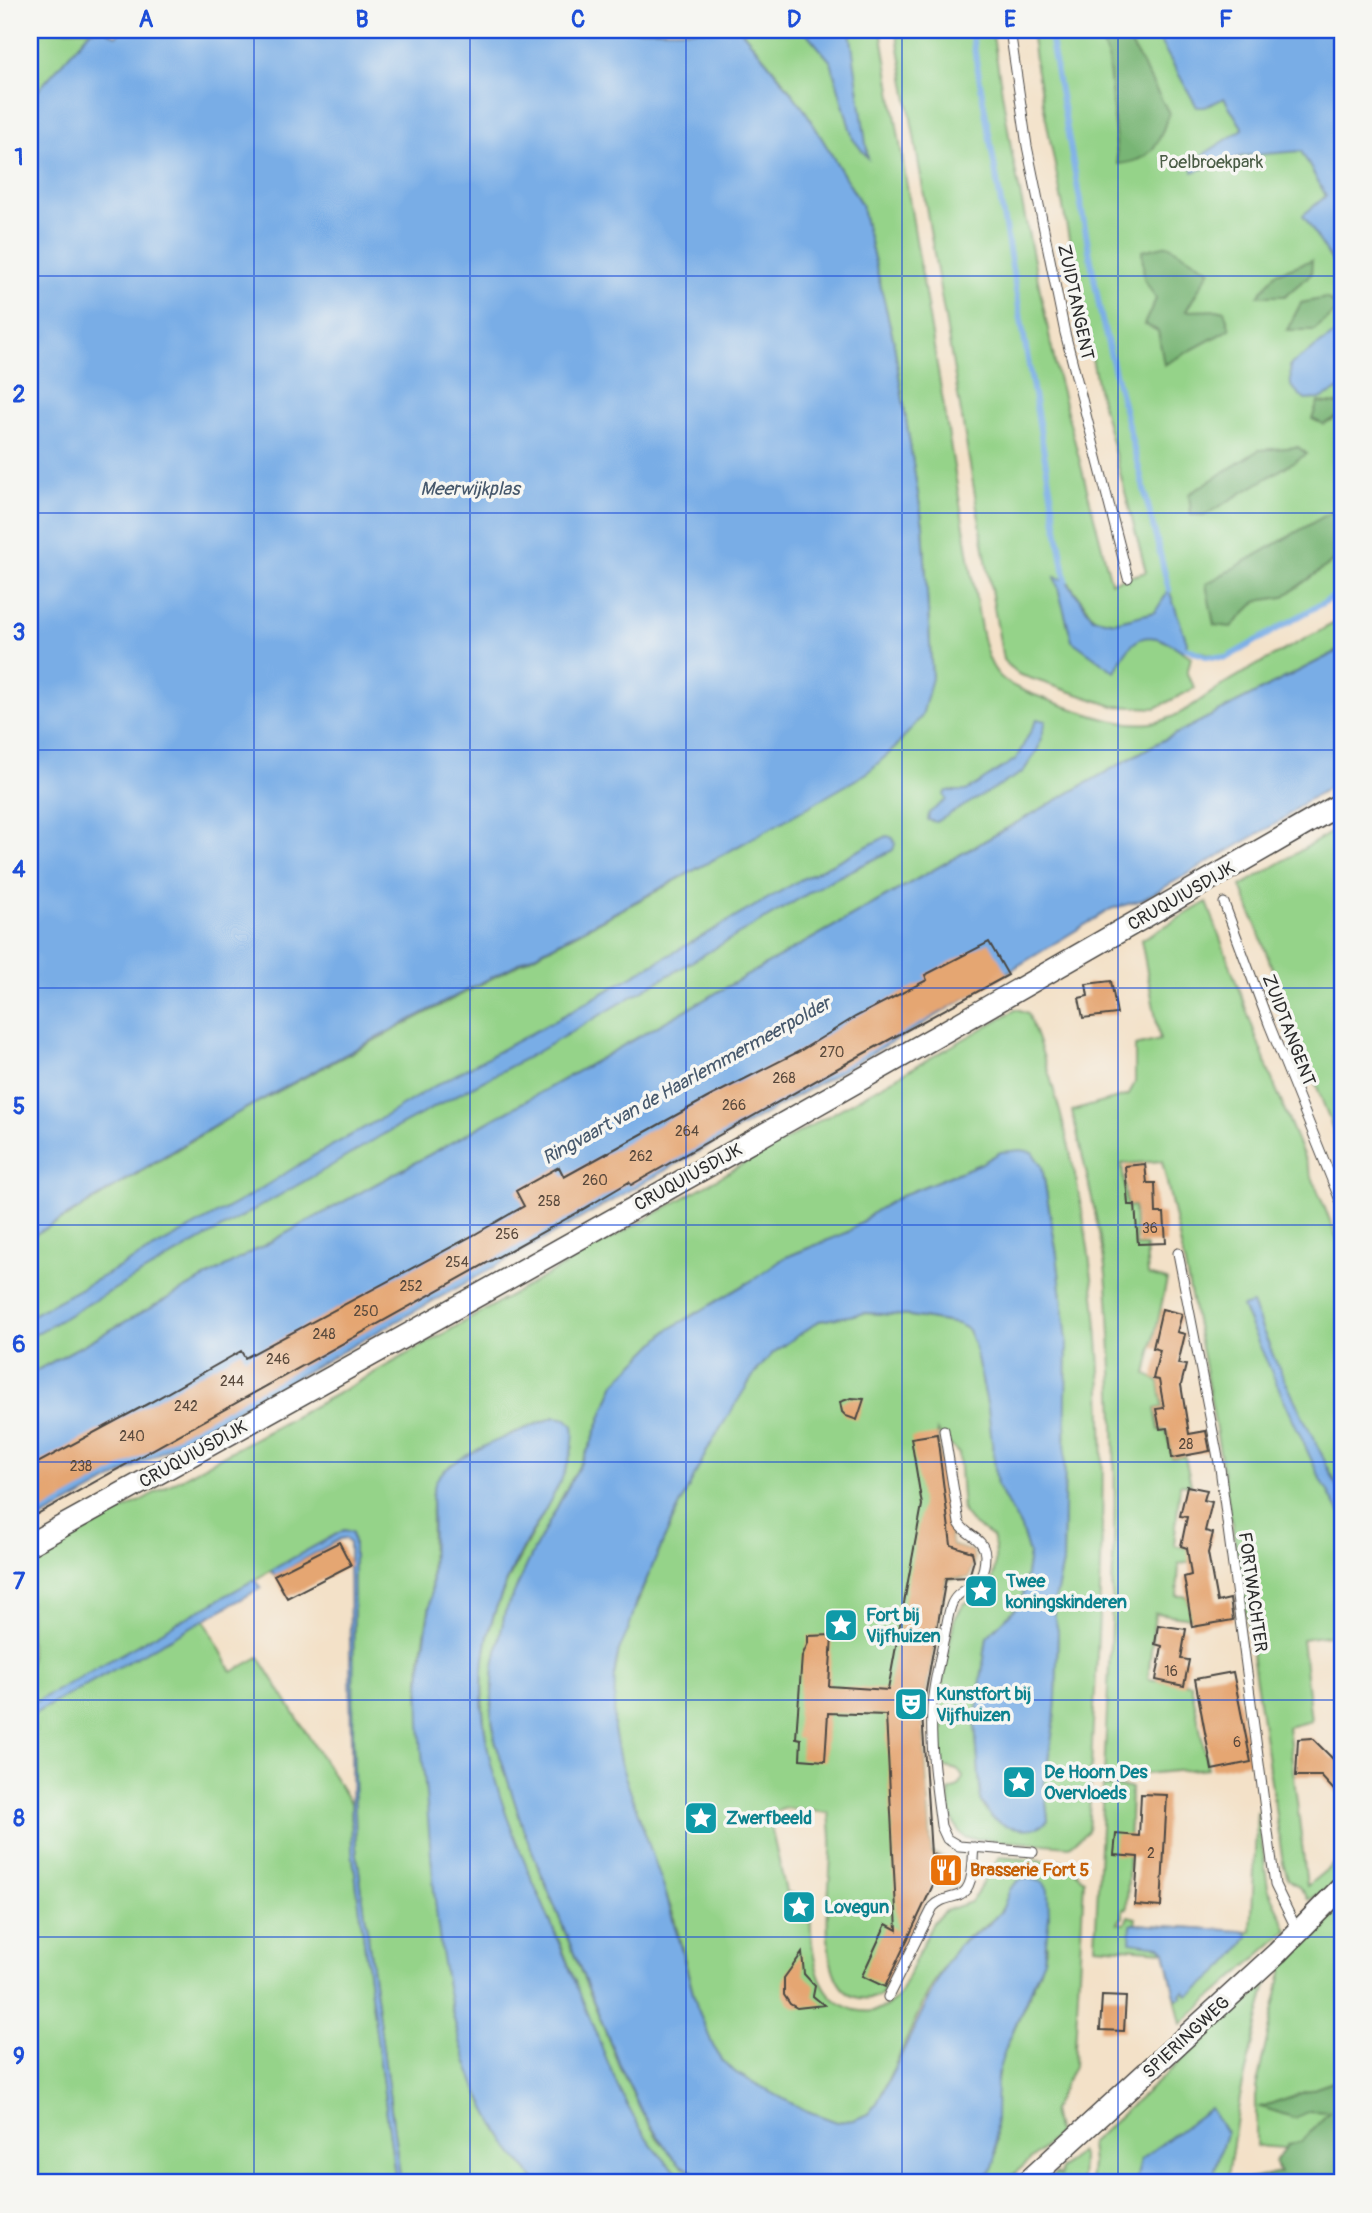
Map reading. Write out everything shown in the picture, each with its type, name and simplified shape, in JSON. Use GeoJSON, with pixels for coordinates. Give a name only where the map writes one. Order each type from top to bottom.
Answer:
{"type":"FeatureCollection","features":[{"type":"Feature","properties":{"kind":"street","name":"CRUQUIUSDIJK"},"geometry":{"type":"LineString","coordinates":[[30,1544],[345,1371],[638,1203],[864,1079],[1342,803]]}},
{"type":"Feature","properties":{"kind":"street","name":"SPIERINGWEG"},"geometry":{"type":"LineString","coordinates":[[1026,2183],[1277,1953],[1342,1886]]}},
{"type":"Feature","properties":{"kind":"lane","name":"ZUIDTANGENT"},"geometry":{"type":"LineString","coordinates":[[1010,30],[1027,146],[1065,333],[1128,578]]}},
{"type":"Feature","properties":{"kind":"lane","name":"ZUIDTANGENT"},"geometry":{"type":"LineString","coordinates":[[1224,903],[1269,1024],[1342,1205]]}},
{"type":"Feature","properties":{"kind":"lane","name":"FORTWACHTER"},"geometry":{"type":"LineString","coordinates":[[1178,1253],[1220,1468],[1275,1885],[1298,1932]]}},
{"type":"Feature","properties":{"kind":"lane"},"geometry":{"type":"LineString","coordinates":[[944,1430],[959,1523],[962,1529],[980,1541],[985,1552],[981,1574],[975,1585],[957,1596],[950,1608],[934,1691],[932,1727],[940,1826],[947,1839],[953,1843],[1032,1852]]}},
{"type":"Feature","properties":{"kind":"lane"},"geometry":{"type":"LineString","coordinates":[[888,1997],[933,1907],[943,1898],[963,1893],[970,1885],[974,1847]]}},
{"type":"Feature","properties":{"kind":"green space"},"geometry":{"type":"Polygon","coordinates":[[[30,30],[91,30],[40,89],[30,107],[30,30]]]}},
{"type":"Feature","properties":{"kind":"green space"},"geometry":{"type":"Polygon","coordinates":[[[741,30],[881,30],[981,629],[989,659],[1001,677],[1019,689],[1085,713],[1125,723],[1151,723],[1181,713],[1226,683],[1342,619],[1342,649],[1154,745],[467,1134],[30,1374],[30,1237],[232,1116],[655,892],[867,773],[932,678],[923,525],[893,338],[861,204],[806,112],[741,30]]]}},
{"type":"Feature","properties":{"kind":"green space","name":"Poelbroekpark"},"geometry":{"type":"Polygon","coordinates":[[[896,30],[992,30],[1012,154],[1057,373],[1111,582],[1146,572],[1098,389],[1031,30],[1342,30],[1342,592],[1226,658],[1186,648],[1169,591],[1155,612],[1115,622],[1094,618],[1067,580],[1115,671],[1125,650],[1141,638],[1158,638],[1191,657],[1187,674],[1195,688],[1156,708],[1113,706],[1018,674],[1003,660],[896,30]]]}},
{"type":"Feature","properties":{"kind":"green space"},"geometry":{"type":"Polygon","coordinates":[[[1097,30],[1123,30],[1169,113],[1153,148],[1140,159],[1130,162],[1118,164],[1108,58],[1097,30]]]}},
{"type":"Feature","properties":{"kind":"green space"},"geometry":{"type":"Polygon","coordinates":[[[1168,245],[1210,270],[1186,311],[1224,310],[1230,329],[1164,365],[1158,331],[1144,324],[1156,299],[1144,279],[1142,251],[1168,245]]]}},
{"type":"Feature","properties":{"kind":"green space"},"geometry":{"type":"Polygon","coordinates":[[[1312,260],[1311,274],[1285,296],[1258,296],[1276,273],[1312,260]]]}},
{"type":"Feature","properties":{"kind":"green space"},"geometry":{"type":"Polygon","coordinates":[[[1326,298],[1340,308],[1314,330],[1287,330],[1301,303],[1326,298]]]}},
{"type":"Feature","properties":{"kind":"green space"},"geometry":{"type":"Polygon","coordinates":[[[1342,401],[1342,415],[1323,424],[1312,419],[1318,402],[1340,404],[1342,401]]]}},
{"type":"Feature","properties":{"kind":"green space"},"geometry":{"type":"Polygon","coordinates":[[[1298,447],[1307,454],[1205,515],[1191,515],[1189,494],[1259,450],[1298,447]]]}},
{"type":"Feature","properties":{"kind":"green space"},"geometry":{"type":"Polygon","coordinates":[[[1342,506],[1342,555],[1283,597],[1257,601],[1231,627],[1214,625],[1206,584],[1342,506]]]}},
{"type":"Feature","properties":{"kind":"green space"},"geometry":{"type":"Polygon","coordinates":[[[1342,826],[1342,1153],[1241,886],[1342,826]]]}},
{"type":"Feature","properties":{"kind":"green space"},"geometry":{"type":"Polygon","coordinates":[[[1207,902],[1269,1072],[1342,1250],[1342,1633],[1302,1639],[1311,1721],[1288,1727],[1307,1886],[1342,1857],[1342,1880],[1309,1900],[1298,1886],[1288,1879],[1283,1863],[1215,1423],[1162,1161],[1122,1164],[1127,1207],[1134,1206],[1136,1246],[1146,1246],[1148,1275],[1167,1280],[1146,1374],[1159,1382],[1163,1407],[1155,1409],[1159,1430],[1167,1431],[1172,1458],[1185,1457],[1191,1485],[1180,1484],[1174,1545],[1190,1549],[1194,1562],[1179,1564],[1177,1596],[1187,1596],[1192,1618],[1155,1613],[1148,1679],[1191,1684],[1208,1768],[1133,1775],[1131,1780],[1104,1777],[1114,1511],[1114,1405],[1105,1267],[1072,1111],[1129,1095],[1135,1082],[1135,1046],[1160,1040],[1141,940],[1207,902]]]}},
{"type":"Feature","properties":{"kind":"green space"},"geometry":{"type":"Polygon","coordinates":[[[1017,1009],[1028,1013],[1057,1099],[1077,1185],[1091,1271],[1099,1357],[1102,1531],[1088,1831],[1070,1846],[966,1838],[954,1823],[949,1791],[960,1785],[963,1777],[958,1770],[940,1764],[939,1701],[954,1620],[964,1604],[983,1593],[992,1581],[995,1547],[992,1537],[971,1522],[963,1512],[959,1454],[937,1431],[951,1545],[972,1552],[974,1560],[969,1577],[946,1579],[922,1713],[931,1853],[956,1861],[956,1883],[932,1885],[881,1996],[858,1998],[842,1988],[833,1970],[828,1919],[831,1846],[829,1813],[786,1808],[768,1814],[786,1892],[803,1897],[809,1904],[814,1957],[822,1981],[836,2001],[860,2011],[880,2009],[898,1997],[933,1922],[945,1911],[971,1902],[999,1857],[1067,1862],[1084,1880],[1074,2066],[1052,2110],[1057,2136],[1004,2183],[981,2183],[992,2169],[996,2152],[995,2094],[1000,2061],[1039,1973],[1047,1947],[1034,1879],[1020,1881],[999,1913],[962,1941],[945,1964],[924,2002],[877,2103],[868,2114],[854,2120],[837,2122],[802,2109],[736,2073],[722,2060],[713,2046],[697,2007],[673,1914],[620,1762],[614,1729],[613,1684],[619,1650],[650,1571],[693,1476],[739,1395],[755,1373],[773,1353],[819,1321],[865,1313],[910,1316],[958,1324],[968,1330],[974,1344],[988,1408],[997,1485],[1021,1528],[1029,1554],[1023,1596],[1019,1605],[987,1637],[975,1724],[981,1800],[986,1811],[1048,1820],[1044,1785],[1056,1697],[1058,1632],[1053,1609],[1063,1563],[1067,1341],[1057,1255],[1042,1167],[1032,1152],[1001,1152],[980,1164],[905,1194],[877,1210],[848,1232],[784,1258],[761,1275],[668,1330],[615,1383],[590,1446],[505,1612],[494,1666],[491,1711],[495,1740],[524,1831],[619,2066],[642,2112],[658,2139],[682,2166],[716,2183],[695,2183],[673,2170],[655,2150],[626,2105],[517,1845],[501,1803],[488,1751],[482,1691],[489,1630],[510,1576],[551,1500],[573,1446],[554,1417],[511,1434],[450,1465],[432,1495],[431,1598],[421,1658],[419,1694],[434,1888],[451,2008],[462,2048],[499,2132],[538,2183],[401,2183],[356,1847],[352,1532],[344,1530],[30,1705],[30,1561],[351,1386],[1017,1009]]]}},
{"type":"Feature","properties":{"kind":"green space"},"geometry":{"type":"Polygon","coordinates":[[[204,1619],[232,1672],[259,1657],[351,1804],[352,1851],[396,2183],[30,2183],[30,1716],[204,1619]]]}},
{"type":"Feature","properties":{"kind":"green space"},"geometry":{"type":"Polygon","coordinates":[[[1103,1786],[1131,1788],[1127,1908],[1123,1909],[1123,1917],[1117,1923],[1125,1924],[1128,1916],[1136,1918],[1135,1924],[1251,1932],[1257,1811],[1268,1888],[1288,1930],[1181,2024],[1165,1951],[1095,1946],[1103,1786]]]}},
{"type":"Feature","properties":{"kind":"green space"},"geometry":{"type":"Polygon","coordinates":[[[1342,1907],[1342,2152],[1256,2146],[1256,2088],[1283,1968],[1342,1907]]]}},
{"type":"Feature","properties":{"kind":"green space"},"geometry":{"type":"Polygon","coordinates":[[[1267,1983],[1240,2097],[1227,2183],[1211,2183],[1226,2133],[1137,2176],[1138,2183],[1090,2183],[1090,2143],[1267,1983]]]}},
{"type":"Feature","properties":{"kind":"green space"},"geometry":{"type":"Polygon","coordinates":[[[1342,2079],[1342,2177],[1337,2183],[1241,2183],[1280,2173],[1274,2162],[1288,2145],[1302,2141],[1329,2112],[1310,2111],[1295,2118],[1261,2107],[1342,2079]]]}},
{"type":"Feature","properties":{"kind":"green space"},"geometry":{"type":"Polygon","coordinates":[[[1079,2151],[1082,2157],[1081,2183],[1046,2183],[1056,2173],[1060,2176],[1061,2169],[1079,2151]]]}},
{"type":"Feature","properties":{"kind":"water","name":"Meerwijkplas"},"geometry":{"type":"Polygon","coordinates":[[[91,30],[105,30],[116,36],[122,30],[741,30],[806,112],[861,204],[893,338],[923,525],[932,678],[922,716],[895,748],[867,773],[631,904],[234,1115],[30,1237],[30,107],[39,89],[91,30]]]}},
{"type":"Feature","properties":{"kind":"water"},"geometry":{"type":"Polygon","coordinates":[[[804,30],[850,30],[868,158],[853,139],[831,62],[804,30]]]}},
{"type":"Feature","properties":{"kind":"water"},"geometry":{"type":"Polygon","coordinates":[[[1158,30],[1342,30],[1342,256],[1332,261],[1303,215],[1326,196],[1301,151],[1243,156],[1193,172],[1193,161],[1243,129],[1224,98],[1205,107],[1197,107],[1161,43],[1158,30]]]}},
{"type":"Feature","properties":{"kind":"water"},"geometry":{"type":"Polygon","coordinates":[[[1342,329],[1342,388],[1320,399],[1305,400],[1291,386],[1290,365],[1342,329]]]}},
{"type":"Feature","properties":{"kind":"water"},"geometry":{"type":"Polygon","coordinates":[[[1055,577],[1066,580],[1093,618],[1115,622],[1155,612],[1169,590],[1187,642],[1186,648],[1182,651],[1170,643],[1150,637],[1141,639],[1127,650],[1115,672],[1072,641],[1055,577]]]}},
{"type":"Feature","properties":{"kind":"water","name":"Ringvaart van de Haarlemmermeerpolder"},"geometry":{"type":"Polygon","coordinates":[[[1342,649],[1342,780],[1303,803],[1282,820],[1142,900],[1111,909],[913,1030],[532,1246],[30,1525],[30,1374],[467,1134],[1154,745],[1342,649]]]}},
{"type":"Feature","properties":{"kind":"water"},"geometry":{"type":"Polygon","coordinates":[[[1037,719],[1046,721],[1038,749],[1023,772],[936,822],[928,820],[929,813],[946,800],[944,794],[947,791],[966,791],[1016,759],[1037,719]]]}},
{"type":"Feature","properties":{"kind":"water"},"geometry":{"type":"Polygon","coordinates":[[[887,836],[893,838],[893,850],[828,882],[532,1055],[382,1135],[30,1337],[30,1316],[246,1198],[431,1088],[802,879],[887,836]]]}},
{"type":"Feature","properties":{"kind":"water"},"geometry":{"type":"Polygon","coordinates":[[[1001,1152],[1032,1152],[1042,1167],[1057,1255],[1067,1341],[1063,1563],[1053,1609],[1058,1631],[1056,1697],[1044,1785],[1048,1820],[1030,1828],[1007,1825],[992,1817],[981,1800],[975,1724],[987,1637],[1019,1605],[1023,1596],[1029,1554],[1021,1528],[997,1485],[988,1408],[974,1344],[968,1330],[958,1324],[910,1316],[866,1313],[819,1321],[773,1353],[755,1373],[710,1445],[637,1601],[615,1668],[614,1729],[620,1762],[665,1891],[697,2007],[713,2046],[722,2060],[736,2073],[802,2109],[837,2122],[854,2120],[868,2114],[887,2084],[945,1965],[959,1945],[989,1924],[1002,1910],[1010,1889],[1018,1881],[1028,1878],[1043,1882],[1048,1890],[1049,1917],[1044,1959],[1007,2044],[997,2075],[995,2160],[992,2170],[981,2183],[716,2183],[682,2166],[670,2154],[642,2112],[620,2066],[524,1831],[495,1740],[491,1711],[494,1666],[505,1612],[533,1552],[590,1446],[615,1383],[668,1330],[761,1275],[784,1258],[848,1232],[877,1210],[905,1194],[980,1164],[1001,1152]]]}},
{"type":"Feature","properties":{"kind":"water"},"geometry":{"type":"Polygon","coordinates":[[[1252,1304],[1275,1360],[1342,1496],[1342,1517],[1316,1470],[1242,1307],[1252,1304]]]}},
{"type":"Feature","properties":{"kind":"water"},"geometry":{"type":"Polygon","coordinates":[[[555,1417],[567,1419],[573,1426],[570,1456],[557,1488],[514,1565],[492,1620],[484,1661],[482,1701],[486,1741],[495,1780],[522,1857],[619,2089],[649,2142],[669,2164],[693,2183],[538,2183],[507,2145],[483,2103],[465,2059],[443,1964],[436,1915],[420,1723],[421,1667],[431,1596],[432,1495],[437,1479],[458,1460],[491,1443],[555,1417]]]}},
{"type":"Feature","properties":{"kind":"water"},"geometry":{"type":"Polygon","coordinates":[[[344,1530],[352,1532],[354,1543],[353,1738],[356,1847],[401,2183],[396,2183],[352,1851],[349,1543],[345,1538],[340,1539],[275,1576],[271,1570],[344,1530]]]}},
{"type":"Feature","properties":{"kind":"water"},"geometry":{"type":"Polygon","coordinates":[[[254,1580],[261,1588],[30,1716],[30,1705],[254,1580]]]}},
{"type":"Feature","properties":{"kind":"water"},"geometry":{"type":"Polygon","coordinates":[[[1131,1925],[1242,1931],[1248,1936],[1238,1952],[1213,1977],[1188,1996],[1185,1991],[1181,1994],[1183,1997],[1178,1999],[1175,1996],[1165,1951],[1160,1946],[1130,1942],[1131,1925]]]}},
{"type":"Feature","properties":{"kind":"water"},"geometry":{"type":"Polygon","coordinates":[[[1210,2108],[1226,2133],[1211,2183],[1138,2183],[1141,2159],[1210,2108]]]}},
{"type":"Feature","properties":{"kind":"building"},"geometry":{"type":"Polygon","coordinates":[[[989,942],[1008,975],[631,1185],[629,1182],[30,1518],[30,1467],[241,1351],[245,1358],[472,1236],[524,1206],[516,1191],[559,1167],[564,1177],[709,1097],[800,1051],[855,1017],[927,980],[925,975],[989,942]]]}},
{"type":"Feature","properties":{"kind":"building"},"geometry":{"type":"Polygon","coordinates":[[[1111,981],[1117,1014],[1083,1018],[1079,998],[1088,996],[1086,984],[1111,981]]]}},
{"type":"Feature","properties":{"kind":"building"},"geometry":{"type":"Polygon","coordinates":[[[1145,1164],[1147,1183],[1155,1183],[1156,1213],[1164,1213],[1166,1243],[1138,1244],[1135,1205],[1128,1205],[1125,1166],[1145,1164]]]}},
{"type":"Feature","properties":{"kind":"building"},"geometry":{"type":"Polygon","coordinates":[[[1162,1309],[1182,1314],[1177,1332],[1185,1334],[1178,1364],[1186,1365],[1181,1385],[1189,1434],[1206,1431],[1210,1451],[1172,1458],[1168,1428],[1160,1429],[1156,1409],[1164,1408],[1159,1380],[1153,1379],[1160,1350],[1153,1348],[1162,1309]]]}},
{"type":"Feature","properties":{"kind":"building"},"geometry":{"type":"Polygon","coordinates":[[[851,1398],[864,1399],[857,1420],[842,1412],[840,1402],[851,1398]]]}},
{"type":"Feature","properties":{"kind":"building"},"geometry":{"type":"Polygon","coordinates":[[[937,1434],[951,1545],[972,1552],[974,1560],[969,1577],[946,1578],[922,1713],[931,1854],[958,1861],[957,1884],[933,1885],[885,1987],[862,1976],[886,1924],[897,1930],[886,1715],[828,1713],[825,1761],[800,1759],[801,1739],[796,1738],[802,1656],[808,1636],[832,1635],[829,1686],[888,1690],[922,1505],[911,1438],[937,1434]]]}},
{"type":"Feature","properties":{"kind":"building"},"geometry":{"type":"Polygon","coordinates":[[[1187,1486],[1207,1490],[1204,1500],[1212,1502],[1205,1531],[1213,1533],[1208,1553],[1217,1602],[1230,1599],[1233,1620],[1192,1627],[1184,1577],[1191,1575],[1187,1548],[1181,1546],[1187,1517],[1180,1516],[1187,1486]]]}},
{"type":"Feature","properties":{"kind":"building"},"geometry":{"type":"Polygon","coordinates":[[[339,1542],[351,1565],[287,1598],[274,1575],[339,1542]]]}},
{"type":"Feature","properties":{"kind":"building"},"geometry":{"type":"Polygon","coordinates":[[[1158,1625],[1186,1629],[1181,1659],[1189,1660],[1184,1686],[1156,1680],[1162,1646],[1155,1644],[1158,1625]]]}},
{"type":"Feature","properties":{"kind":"building"},"geometry":{"type":"Polygon","coordinates":[[[1233,1672],[1251,1762],[1212,1770],[1195,1679],[1233,1672]]]}},
{"type":"Feature","properties":{"kind":"building"},"geometry":{"type":"Polygon","coordinates":[[[1312,1738],[1333,1759],[1342,1750],[1342,1799],[1321,1776],[1296,1776],[1298,1739],[1312,1738]]]}},
{"type":"Feature","properties":{"kind":"building"},"geometry":{"type":"Polygon","coordinates":[[[1141,1794],[1167,1795],[1161,1907],[1135,1905],[1138,1857],[1114,1855],[1116,1834],[1139,1836],[1141,1794]]]}},
{"type":"Feature","properties":{"kind":"building"},"geometry":{"type":"Polygon","coordinates":[[[800,1899],[807,1904],[808,1910],[805,1916],[793,1920],[789,1908],[793,1901],[800,1899]]]}},
{"type":"Feature","properties":{"kind":"building"},"geometry":{"type":"Polygon","coordinates":[[[802,1953],[804,1974],[815,1986],[813,1996],[824,2005],[797,2008],[790,2004],[784,1995],[784,1978],[802,1953]]]}},
{"type":"Feature","properties":{"kind":"building"},"geometry":{"type":"Polygon","coordinates":[[[1102,1996],[1126,1997],[1124,2031],[1100,2030],[1102,1996]]]}},
{"type":"Feature","properties":{"kind":"waterway"},"geometry":{"type":"LineString","coordinates":[[971,30],[1066,580]]}},
{"type":"Feature","properties":{"kind":"waterway"},"geometry":{"type":"LineString","coordinates":[[1049,30],[1101,316],[1169,590]]}},
{"type":"Feature","properties":{"kind":"waterway"},"geometry":{"type":"LineString","coordinates":[[1186,648],[1205,656],[1226,658],[1342,592]]}},
{"type":"Feature","properties":{"kind":"place","name":"Twee koningskinderen"},"geometry":{"type":"Point","coordinates":[981,1591]}},
{"type":"Feature","properties":{"kind":"place","name":"Fort bij Vijfhuizen"},"geometry":{"type":"Point","coordinates":[841,1625]}},
{"type":"Feature","properties":{"kind":"place","name":"Kunstfort bij Vijfhuizen"},"geometry":{"type":"Point","coordinates":[911,1704]}},
{"type":"Feature","properties":{"kind":"place","name":"De Hoorn Des Overvloeds"},"geometry":{"type":"Point","coordinates":[1019,1782]}},
{"type":"Feature","properties":{"kind":"place","name":"Zwerfbeeld"},"geometry":{"type":"Point","coordinates":[701,1818]}},
{"type":"Feature","properties":{"kind":"place","name":"Brasserie Fort 5"},"geometry":{"type":"Point","coordinates":[946,1870]}},
{"type":"Feature","properties":{"kind":"place","name":"Lovegun"},"geometry":{"type":"Point","coordinates":[799,1907]}}]}
